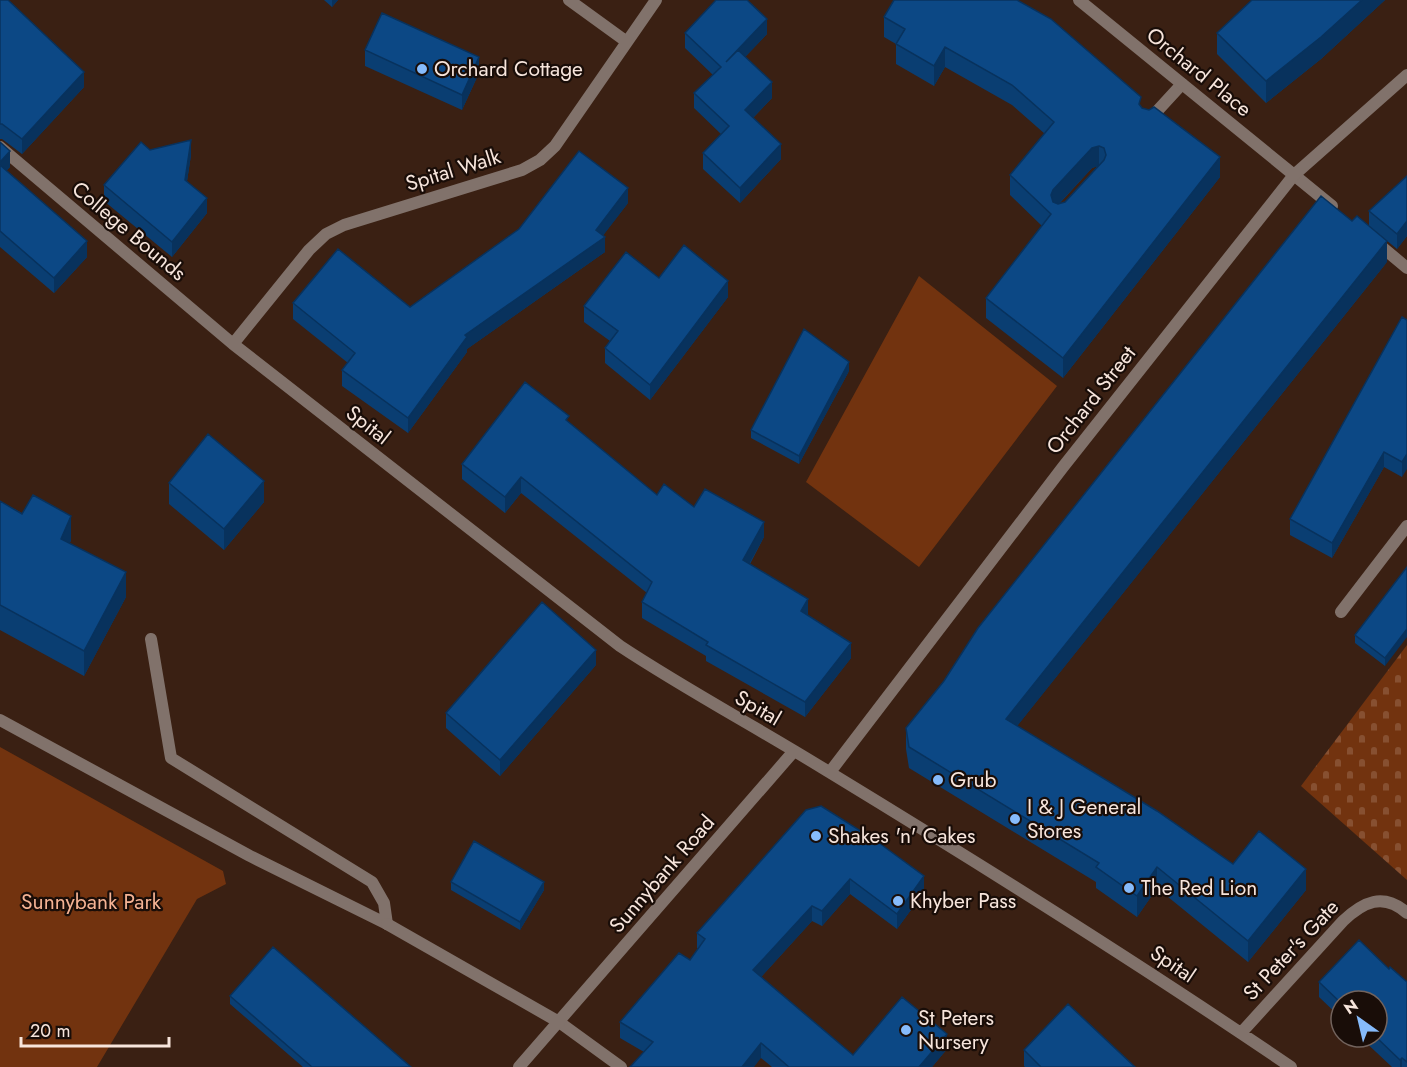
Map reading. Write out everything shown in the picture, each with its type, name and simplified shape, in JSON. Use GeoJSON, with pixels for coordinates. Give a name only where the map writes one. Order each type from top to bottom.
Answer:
{"type":"FeatureCollection","features":[{"type":"Feature","properties":{"kind":"street"},"geometry":{"type":"LineString","coordinates":[[569,0],[627,42]]}},
{"type":"Feature","properties":{"kind":"street","name":"Spital Walk"},"geometry":{"type":"LineString","coordinates":[[233,344],[309,250],[326,234],[344,225],[522,170],[540,160],[555,146],[656,0]]}},
{"type":"Feature","properties":{"kind":"street","name":"Orchard Place"},"geometry":{"type":"LineString","coordinates":[[1078,0],[1338,211]]}},
{"type":"Feature","properties":{"kind":"street","name":"Orchard Street"},"geometry":{"type":"LineString","coordinates":[[830,772],[1063,467],[1294,175],[1407,75]]}},
{"type":"Feature","properties":{"kind":"street"},"geometry":{"type":"LineString","coordinates":[[1147,122],[1182,84]]}},
{"type":"Feature","properties":{"kind":"street","name":"College Bounds"},"geometry":{"type":"LineString","coordinates":[[0,147],[233,344]]}},
{"type":"Feature","properties":{"kind":"street"},"geometry":{"type":"LineString","coordinates":[[1364,232],[1407,268]]}},
{"type":"Feature","properties":{"kind":"street","name":"Spital"},"geometry":{"type":"LineString","coordinates":[[233,344],[620,646],[682,686],[830,772],[1082,927],[1291,1067]]}},
{"type":"Feature","properties":{"kind":"street"},"geometry":{"type":"LineString","coordinates":[[1341,612],[1407,526]]}},
{"type":"Feature","properties":{"kind":"street"},"geometry":{"type":"LineString","coordinates":[[152,639],[171,758],[372,882],[384,903],[387,924]]}},
{"type":"Feature","properties":{"kind":"street"},"geometry":{"type":"LineString","coordinates":[[0,720],[250,856],[387,924],[559,1022],[621,1067]]}},
{"type":"Feature","properties":{"kind":"street","name":"Sunnybank Road"},"geometry":{"type":"LineString","coordinates":[[519,1067],[794,751]]}},
{"type":"Feature","properties":{"kind":"street","name":"St Peter's Gate"},"geometry":{"type":"LineString","coordinates":[[1241,1033],[1356,908],[1367,903],[1385,900],[1401,907],[1407,913]]}},
{"type":"Feature","properties":{"kind":"green space"},"geometry":{"type":"Polygon","coordinates":[[[919,276],[1057,386],[919,567],[806,482],[919,276]]]}},
{"type":"Feature","properties":{"kind":"green space"},"geometry":{"type":"Polygon","coordinates":[[[1407,645],[1407,880],[1301,786],[1407,645]]]}},
{"type":"Feature","properties":{"kind":"green space","name":"Sunnybank Park"},"geometry":{"type":"Polygon","coordinates":[[[0,747],[223,871],[226,884],[197,899],[97,1067],[0,1067],[0,747]]]}},
{"type":"Feature","properties":{"kind":"building"},"geometry":{"type":"Polygon","coordinates":[[[0,0],[8,0],[84,72],[22,139],[0,124],[0,0]]]}},
{"type":"Feature","properties":{"kind":"building"},"geometry":{"type":"Polygon","coordinates":[[[716,0],[747,0],[767,19],[726,62],[738,50],[772,82],[745,110],[781,144],[740,188],[703,153],[729,126],[694,93],[721,67],[685,33],[716,0]]]}},
{"type":"Feature","properties":{"kind":"building"},"geometry":{"type":"Polygon","coordinates":[[[894,0],[1017,0],[1051,19],[1141,97],[1139,104],[1142,108],[1149,110],[1154,107],[1220,157],[1063,358],[986,298],[1051,214],[1010,175],[1054,122],[1012,85],[945,47],[934,66],[896,44],[905,29],[884,17],[894,0]],[[1099,146],[1092,148],[1053,190],[1051,195],[1053,202],[1058,204],[1065,202],[1104,160],[1106,155],[1104,148],[1099,146]]]}},
{"type":"Feature","properties":{"kind":"building"},"geometry":{"type":"Polygon","coordinates":[[[1252,0],[1362,0],[1321,37],[1266,81],[1217,33],[1252,0]]]}},
{"type":"Feature","properties":{"kind":"building","name":"Orchard Cottage"},"geometry":{"type":"Polygon","coordinates":[[[382,13],[479,57],[462,95],[365,50],[382,13]]]}},
{"type":"Feature","properties":{"kind":"building"},"geometry":{"type":"Polygon","coordinates":[[[191,140],[185,180],[207,198],[172,242],[104,185],[141,142],[150,150],[191,140]]]}},
{"type":"Feature","properties":{"kind":"building"},"geometry":{"type":"Polygon","coordinates":[[[0,142],[10,151],[0,162],[0,142]]]}},
{"type":"Feature","properties":{"kind":"building"},"geometry":{"type":"Polygon","coordinates":[[[579,151],[628,188],[596,230],[605,237],[465,335],[467,337],[408,418],[342,370],[355,353],[293,303],[338,249],[410,307],[519,229],[579,151]]]}},
{"type":"Feature","properties":{"kind":"building"},"geometry":{"type":"Polygon","coordinates":[[[0,165],[87,241],[54,278],[0,231],[0,165]]]}},
{"type":"Feature","properties":{"kind":"building"},"geometry":{"type":"Polygon","coordinates":[[[1407,176],[1407,221],[1397,234],[1369,211],[1407,176]]]}},
{"type":"Feature","properties":{"kind":"building"},"geometry":{"type":"Polygon","coordinates":[[[1321,196],[1352,221],[1357,216],[1387,241],[1006,719],[1157,811],[1233,864],[1259,831],[1306,869],[1248,941],[1157,867],[1137,896],[1096,867],[1099,863],[909,747],[906,728],[944,681],[978,628],[1321,196]]]}},
{"type":"Feature","properties":{"kind":"building"},"geometry":{"type":"Polygon","coordinates":[[[684,245],[728,281],[650,385],[605,348],[618,331],[584,306],[626,252],[659,278],[684,245]]]}},
{"type":"Feature","properties":{"kind":"building"},"geometry":{"type":"Polygon","coordinates":[[[1402,317],[1407,320],[1407,454],[1402,462],[1384,452],[1332,543],[1290,519],[1402,317]]]}},
{"type":"Feature","properties":{"kind":"building"},"geometry":{"type":"Polygon","coordinates":[[[804,329],[849,362],[799,456],[751,430],[804,329]]]}},
{"type":"Feature","properties":{"kind":"building"},"geometry":{"type":"Polygon","coordinates":[[[525,382],[569,416],[566,420],[657,495],[664,484],[694,507],[705,489],[764,522],[743,560],[808,599],[801,611],[851,643],[805,702],[706,645],[708,642],[642,602],[652,582],[521,477],[505,497],[462,464],[525,382]]]}},
{"type":"Feature","properties":{"kind":"building"},"geometry":{"type":"Polygon","coordinates":[[[208,434],[264,481],[224,529],[169,483],[208,434]]]}},
{"type":"Feature","properties":{"kind":"building"},"geometry":{"type":"Polygon","coordinates":[[[33,495],[71,516],[61,539],[126,572],[84,651],[0,605],[0,501],[22,514],[33,495]]]}},
{"type":"Feature","properties":{"kind":"building"},"geometry":{"type":"Polygon","coordinates":[[[1407,567],[1407,629],[1385,658],[1355,635],[1407,567]]]}},
{"type":"Feature","properties":{"kind":"building"},"geometry":{"type":"Polygon","coordinates":[[[542,602],[596,650],[500,760],[446,713],[542,602]]]}},
{"type":"Feature","properties":{"kind":"building"},"geometry":{"type":"Polygon","coordinates":[[[821,806],[875,840],[924,876],[897,914],[850,879],[822,911],[812,906],[753,970],[853,1055],[902,997],[947,1034],[919,1067],[789,1067],[761,1043],[742,1067],[630,1067],[653,1042],[620,1022],[679,953],[690,960],[705,939],[697,933],[806,810],[821,806]]]}},
{"type":"Feature","properties":{"kind":"building"},"geometry":{"type":"Polygon","coordinates":[[[474,841],[544,882],[520,922],[451,882],[474,841]]]}},
{"type":"Feature","properties":{"kind":"building"},"geometry":{"type":"Polygon","coordinates":[[[1359,940],[1389,969],[1390,967],[1407,982],[1407,1062],[1402,1058],[1400,1060],[1389,1049],[1389,989],[1329,989],[1329,992],[1319,982],[1359,940]]]}},
{"type":"Feature","properties":{"kind":"building"},"geometry":{"type":"Polygon","coordinates":[[[273,947],[411,1067],[312,1067],[230,996],[273,947]]]}},
{"type":"Feature","properties":{"kind":"building"},"geometry":{"type":"Polygon","coordinates":[[[1068,1004],[1135,1067],[1041,1067],[1024,1050],[1068,1004]]]}},
{"type":"Feature","properties":{"kind":"place","name":"Orchard Cottage"},"geometry":{"type":"Point","coordinates":[422,69]}},
{"type":"Feature","properties":{"kind":"place","name":"Grub"},"geometry":{"type":"Point","coordinates":[938,780]}},
{"type":"Feature","properties":{"kind":"place","name":"I & J General Stores"},"geometry":{"type":"Point","coordinates":[1015,819]}},
{"type":"Feature","properties":{"kind":"place","name":"Shakes 'n' Cakes"},"geometry":{"type":"Point","coordinates":[816,836]}},
{"type":"Feature","properties":{"kind":"place","name":"The Red Lion"},"geometry":{"type":"Point","coordinates":[1129,888]}},
{"type":"Feature","properties":{"kind":"place","name":"Khyber Pass"},"geometry":{"type":"Point","coordinates":[898,901]}},
{"type":"Feature","properties":{"kind":"place","name":"St Peters Nursery"},"geometry":{"type":"Point","coordinates":[906,1030]}}]}
